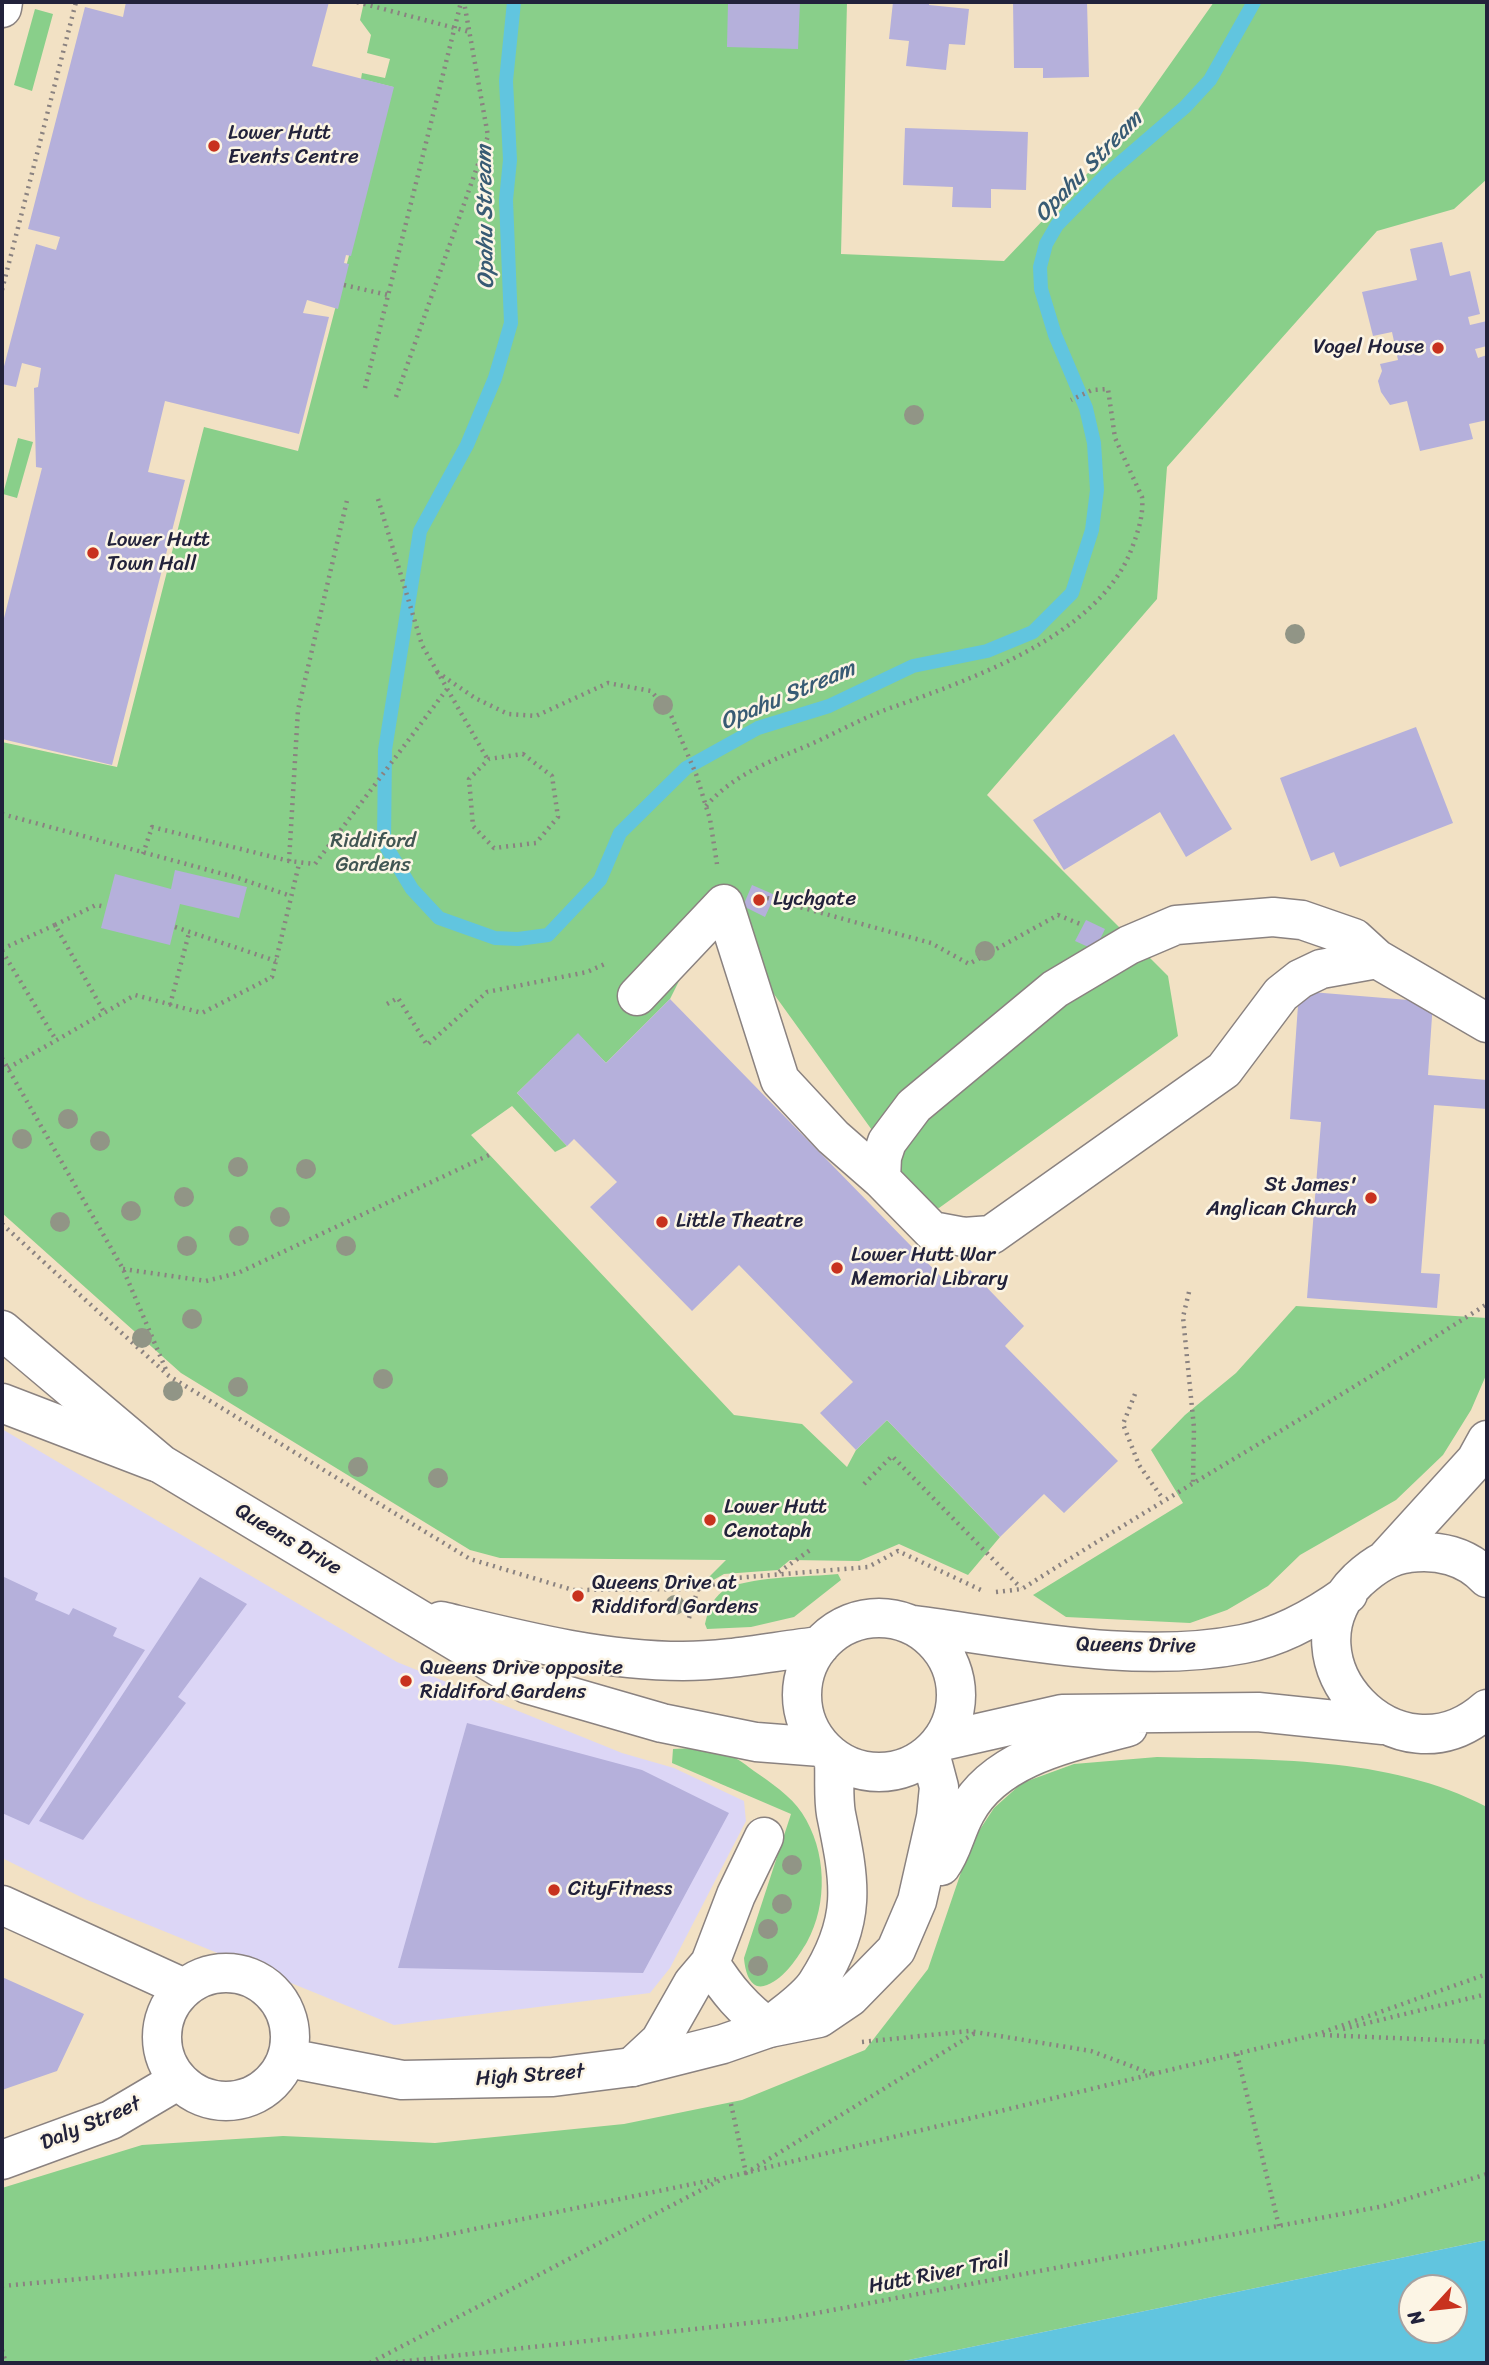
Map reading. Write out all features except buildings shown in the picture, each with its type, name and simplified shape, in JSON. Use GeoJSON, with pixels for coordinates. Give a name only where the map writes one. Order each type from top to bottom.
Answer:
{"type":"FeatureCollection","features":[{"type":"Feature","properties":{"kind":"main road"},"geometry":{"type":"LineString","coordinates":[[2,8],[3,2]]}},
{"type":"Feature","properties":{"kind":"main road"},"geometry":{"type":"LineString","coordinates":[[637,996],[723,898]]}},
{"type":"Feature","properties":{"kind":"main road"},"geometry":{"type":"LineString","coordinates":[[723,898],[780,1080],[833,1137],[881,1179],[932,1231],[964,1237],[991,1236],[1224,1069],[1281,994],[1300,979],[1321,969],[1353,961],[1377,959]]}},
{"type":"Feature","properties":{"kind":"main road"},"geometry":{"type":"LineString","coordinates":[[881,1179],[882,1157],[887,1142],[914,1106],[1055,989],[1129,944],[1176,925],[1273,916],[1302,920],[1354,938],[1377,959],[1487,1023]]}},
{"type":"Feature","properties":{"kind":"main road","name":"Queens Drive"},"geometry":{"type":"LineString","coordinates":[[2,1330],[161,1464],[527,1684],[662,1723],[828,1754]]}},
{"type":"Feature","properties":{"kind":"main road","name":"Queens Drive"},"geometry":{"type":"LineString","coordinates":[[2,1403],[161,1464]]}},
{"type":"Feature","properties":{"kind":"main road"},"geometry":{"type":"LineString","coordinates":[[1385,1560],[1476,1460],[1487,1440]]}},
{"type":"Feature","properties":{"kind":"main road"},"geometry":{"type":"LineString","coordinates":[[1383,1725],[1363,1711],[1348,1693],[1338,1672],[1333,1649],[1334,1626],[1348,1594],[1371,1568],[1405,1553],[1447,1554],[1466,1562],[1487,1578]]}},
{"type":"Feature","properties":{"kind":"main road","name":"Queens Drive"},"geometry":{"type":"LineString","coordinates":[[914,1625],[1070,1645],[1176,1651],[1243,1644],[1284,1632],[1321,1614],[1348,1594]]}},
{"type":"Feature","properties":{"kind":"main road","name":"Queens Drive"},"geometry":{"type":"LineString","coordinates":[[415,1615],[556,1648],[682,1661],[756,1656],[820,1646]]}},
{"type":"Feature","properties":{"kind":"main road"},"geometry":{"type":"LineString","coordinates":[[895,1618],[914,1625],[935,1640],[948,1661],[957,1690],[952,1718],[937,1747],[921,1762],[876,1773],[857,1770],[828,1754],[812,1732],[805,1712],[803,1688],[808,1665],[820,1646],[842,1628],[869,1619],[895,1618]]}},
{"type":"Feature","properties":{"kind":"main road"},"geometry":{"type":"LineString","coordinates":[[917,1901],[945,1860],[967,1811],[984,1789],[1002,1774],[1049,1748],[1191,1711]]}},
{"type":"Feature","properties":{"kind":"main road"},"geometry":{"type":"LineString","coordinates":[[937,1747],[1062,1714],[1258,1712],[1383,1725],[1415,1734],[1436,1734],[1477,1727]]}},
{"type":"Feature","properties":{"kind":"main road","name":"High Street"},"geometry":{"type":"LineString","coordinates":[[288,2058],[402,2080],[553,2077],[632,2067],[723,2044],[769,2028],[819,2018],[850,1997],[896,1950],[917,1901],[938,1797],[937,1747]]}},
{"type":"Feature","properties":{"kind":"main road","name":"High Street"},"geometry":{"type":"LineString","coordinates":[[769,2028],[816,1985],[837,1943],[847,1909],[848,1870],[835,1811],[828,1754]]}},
{"type":"Feature","properties":{"kind":"main road"},"geometry":{"type":"LineString","coordinates":[[632,2067],[660,2041],[684,1996],[710,1964],[731,1906],[764,1838]]}},
{"type":"Feature","properties":{"kind":"main road"},"geometry":{"type":"LineString","coordinates":[[2,1905],[184,1988]]}},
{"type":"Feature","properties":{"kind":"main road"},"geometry":{"type":"LineString","coordinates":[[710,1964],[745,2011],[769,2028]]}},
{"type":"Feature","properties":{"kind":"main road"},"geometry":{"type":"LineString","coordinates":[[221,1973],[253,1978],[278,1998],[290,2026],[288,2058],[272,2083],[245,2099],[212,2100],[177,2081],[165,2057],[162,2029],[172,2003],[184,1988],[203,1977],[221,1973]]}},
{"type":"Feature","properties":{"kind":"main road","name":"Daly Street"},"geometry":{"type":"LineString","coordinates":[[2,2160],[111,2120],[177,2081]]}},
{"type":"Feature","properties":{"kind":"path"},"geometry":{"type":"LineString","coordinates":[[2,290],[76,2]]}},
{"type":"Feature","properties":{"kind":"path"},"geometry":{"type":"LineString","coordinates":[[358,2],[470,32]]}},
{"type":"Feature","properties":{"kind":"path"},"geometry":{"type":"LineString","coordinates":[[365,388],[463,2]]}},
{"type":"Feature","properties":{"kind":"path"},"geometry":{"type":"LineString","coordinates":[[396,397],[488,136],[463,2]]}},
{"type":"Feature","properties":{"kind":"path"},"geometry":{"type":"LineString","coordinates":[[344,285],[388,295]]}},
{"type":"Feature","properties":{"kind":"path"},"geometry":{"type":"LineString","coordinates":[[706,806],[733,779],[776,758],[897,706],[928,697],[1032,648],[1083,611],[1115,580],[1136,539],[1143,508],[1142,497],[1115,438],[1108,389],[1091,390],[1071,400]]}},
{"type":"Feature","properties":{"kind":"path"},"geometry":{"type":"LineString","coordinates":[[289,861],[298,710],[348,496]]}},
{"type":"Feature","properties":{"kind":"path"},"geometry":{"type":"LineString","coordinates":[[378,499],[422,645],[488,760]]}},
{"type":"Feature","properties":{"kind":"path"},"geometry":{"type":"LineString","coordinates":[[437,672],[475,698],[508,714],[536,716],[608,683],[642,687],[663,701],[685,747],[706,806],[723,898],[738,890],[931,943],[969,964],[1058,915],[1129,944]]}},
{"type":"Feature","properties":{"kind":"path"},"geometry":{"type":"LineString","coordinates":[[143,853],[152,827],[289,861],[315,864],[323,858],[447,689]]}},
{"type":"Feature","properties":{"kind":"path"},"geometry":{"type":"LineString","coordinates":[[523,754],[552,776],[558,817],[536,842],[494,848],[473,826],[469,779],[488,760],[523,754]]}},
{"type":"Feature","properties":{"kind":"path"},"geometry":{"type":"LineString","coordinates":[[2,814],[238,878],[291,896]]}},
{"type":"Feature","properties":{"kind":"path"},"geometry":{"type":"LineString","coordinates":[[8,1068],[135,995],[202,1013],[238,997],[272,977],[299,863]]}},
{"type":"Feature","properties":{"kind":"path"},"geometry":{"type":"LineString","coordinates":[[56,1040],[2,950],[96,905],[106,907]]}},
{"type":"Feature","properties":{"kind":"path"},"geometry":{"type":"LineString","coordinates":[[55,925],[104,1012]]}},
{"type":"Feature","properties":{"kind":"path"},"geometry":{"type":"LineString","coordinates":[[175,927],[276,961]]}},
{"type":"Feature","properties":{"kind":"path"},"geometry":{"type":"LineString","coordinates":[[170,1005],[189,933]]}},
{"type":"Feature","properties":{"kind":"path"},"geometry":{"type":"LineString","coordinates":[[387,1004],[398,998],[427,1045],[487,992],[587,972],[612,961]]}},
{"type":"Feature","properties":{"kind":"path"},"geometry":{"type":"LineString","coordinates":[[2,1058],[123,1269],[169,1377]]}},
{"type":"Feature","properties":{"kind":"path"},"geometry":{"type":"LineString","coordinates":[[123,1269],[206,1281],[238,1273],[489,1155]]}},
{"type":"Feature","properties":{"kind":"path"},"geometry":{"type":"LineString","coordinates":[[2,1224],[169,1377],[470,1559],[573,1590],[698,1589],[736,1578],[868,1567],[898,1551],[987,1593],[1022,1589],[1163,1499],[1194,1483],[1487,1304]]}},
{"type":"Feature","properties":{"kind":"path"},"geometry":{"type":"LineString","coordinates":[[1189,1292],[1183,1317],[1194,1428],[1194,1483]]}},
{"type":"Feature","properties":{"kind":"path"},"geometry":{"type":"LineString","coordinates":[[1135,1394],[1123,1424],[1139,1465],[1163,1499]]}},
{"type":"Feature","properties":{"kind":"path"},"geometry":{"type":"LineString","coordinates":[[864,1484],[892,1456],[1022,1589]]}},
{"type":"Feature","properties":{"kind":"path"},"geometry":{"type":"LineString","coordinates":[[778,1573],[813,1548]]}},
{"type":"Feature","properties":{"kind":"path"},"geometry":{"type":"LineString","coordinates":[[688,1622],[698,1589]]}},
{"type":"Feature","properties":{"kind":"path"},"geometry":{"type":"LineString","coordinates":[[1318,2034],[1487,1974]]}},
{"type":"Feature","properties":{"kind":"path"},"geometry":{"type":"LineString","coordinates":[[2,2286],[224,2266],[426,2239],[746,2174],[1487,1994]]}},
{"type":"Feature","properties":{"kind":"path"},"geometry":{"type":"LineString","coordinates":[[746,2174],[976,2032]]}},
{"type":"Feature","properties":{"kind":"path"},"geometry":{"type":"LineString","coordinates":[[855,2044],[976,2032],[1091,2051],[1156,2075]]}},
{"type":"Feature","properties":{"kind":"path"},"geometry":{"type":"LineString","coordinates":[[1318,2034],[1487,2042]]}},
{"type":"Feature","properties":{"kind":"path"},"geometry":{"type":"LineString","coordinates":[[1237,2054],[1279,2226]]}},
{"type":"Feature","properties":{"kind":"path"},"geometry":{"type":"LineString","coordinates":[[731,2104],[746,2174]]}},
{"type":"Feature","properties":{"kind":"path","name":"Hutt River Trail"},"geometry":{"type":"LineString","coordinates":[[389,2363],[785,2319],[1384,2206],[1487,2174]]}},
{"type":"Feature","properties":{"kind":"path"},"geometry":{"type":"LineString","coordinates":[[370,2363],[724,2178]]}},
{"type":"Feature","properties":{"kind":"path"},"geometry":{"type":"LineString","coordinates":[[2,2350],[6,2363]]}},
{"type":"Feature","properties":{"kind":"shaded area"},"geometry":{"type":"Polygon","coordinates":[[[2,1429],[397,1662],[622,1753],[674,1768],[744,1801],[746,1821],[670,1968],[650,1993],[394,2025],[85,1899],[2,1858],[2,1429]]]}},
{"type":"Feature","properties":{"kind":"green space","name":"Riddiford Gardens"},"geometry":{"type":"Polygon","coordinates":[[[364,2],[847,2],[841,254],[1004,261],[1108,152],[1214,2],[1487,2],[1487,179],[1454,209],[1377,231],[1167,467],[1157,599],[987,795],[1168,976],[1178,1036],[939,1208],[926,1205],[714,911],[670,999],[606,1063],[578,1034],[517,1093],[567,1146],[555,1152],[512,1106],[471,1135],[734,1415],[802,1424],[847,1467],[856,1450],[887,1420],[1000,1537],[968,1575],[899,1544],[859,1561],[790,1560],[778,1570],[724,1574],[710,1582],[705,1581],[726,1560],[500,1558],[470,1550],[181,1373],[2,1213],[2,742],[117,767],[204,427],[298,451],[393,87],[361,79],[362,73],[385,78],[390,59],[367,53],[371,35],[360,20],[364,2]]]}},
{"type":"Feature","properties":{"kind":"green space"},"geometry":{"type":"Polygon","coordinates":[[[35,9],[53,14],[32,91],[14,85],[35,9]]]}},
{"type":"Feature","properties":{"kind":"green space"},"geometry":{"type":"Polygon","coordinates":[[[18,438],[33,442],[17,498],[3,494],[18,438]]]}},
{"type":"Feature","properties":{"kind":"green space"},"geometry":{"type":"Polygon","coordinates":[[[1296,1306],[1487,1318],[1487,1373],[1471,1410],[1443,1455],[1396,1500],[1300,1555],[1268,1586],[1227,1610],[1190,1623],[1066,1617],[1033,1595],[1183,1503],[1151,1450],[1185,1415],[1236,1373],[1296,1306]]]}},
{"type":"Feature","properties":{"kind":"green space"},"geometry":{"type":"Polygon","coordinates":[[[838,1574],[841,1580],[794,1617],[751,1627],[707,1629],[705,1624],[716,1598],[733,1586],[778,1578],[838,1574]]]}},
{"type":"Feature","properties":{"kind":"green space"},"geometry":{"type":"Polygon","coordinates":[[[694,1748],[734,1757],[780,1790],[802,1813],[816,1844],[822,1878],[819,1911],[814,1927],[790,1966],[774,1982],[767,1985],[756,1986],[753,1983],[747,1974],[744,1958],[791,1814],[672,1763],[673,1749],[694,1748]]]}},
{"type":"Feature","properties":{"kind":"green space"},"geometry":{"type":"Polygon","coordinates":[[[1157,1757],[1283,1760],[1368,1769],[1449,1790],[1487,1807],[1487,2240],[894,2363],[2,2363],[2,2188],[142,2145],[283,2136],[435,2143],[624,2124],[742,2100],[865,2050],[928,1969],[971,1843],[994,1808],[1022,1783],[1074,1764],[1157,1757]]]}},
{"type":"Feature","properties":{"kind":"water"},"geometry":{"type":"Polygon","coordinates":[[[1487,2240],[1487,2363],[894,2363],[1487,2240]]]}},
{"type":"Feature","properties":{"kind":"waterway","name":"Opahu Stream"},"geometry":{"type":"LineString","coordinates":[[514,2],[506,81],[510,160],[506,200],[511,323],[495,378],[467,445],[420,531],[385,750],[384,843],[412,889],[439,918],[495,938],[518,939],[548,935],[600,880],[620,833],[686,768],[758,728],[829,706],[913,666],[987,651],[1033,632],[1072,593],[1092,530],[1097,490],[1094,443],[1086,408],[1055,335],[1041,289],[1040,267],[1046,244],[1057,225],[1105,176],[1185,107],[1210,80],[1254,2]]}},
{"type":"Feature","properties":{"kind":"place","name":"Lower Hutt Events Centre"},"geometry":{"type":"Point","coordinates":[214,146]}},
{"type":"Feature","properties":{"kind":"place","name":"Vogel House"},"geometry":{"type":"Point","coordinates":[1438,348]}},
{"type":"Feature","properties":{"kind":"place","name":"Lower Hutt Town Hall"},"geometry":{"type":"Point","coordinates":[93,553]}},
{"type":"Feature","properties":{"kind":"place","name":"Lychgate"},"geometry":{"type":"Point","coordinates":[759,900]}},
{"type":"Feature","properties":{"kind":"place","name":"St James' Anglican Church"},"geometry":{"type":"Point","coordinates":[1371,1198]}},
{"type":"Feature","properties":{"kind":"place","name":"Little Theatre"},"geometry":{"type":"Point","coordinates":[662,1222]}},
{"type":"Feature","properties":{"kind":"place","name":"Lower Hutt War Memorial Library"},"geometry":{"type":"Point","coordinates":[837,1268]}},
{"type":"Feature","properties":{"kind":"place","name":"Lower Hutt Cenotaph"},"geometry":{"type":"Point","coordinates":[710,1520]}},
{"type":"Feature","properties":{"kind":"place","name":"Queens Drive at Riddiford Gardens"},"geometry":{"type":"Point","coordinates":[578,1596]}},
{"type":"Feature","properties":{"kind":"place","name":"Queens Drive opposite Riddiford Gardens"},"geometry":{"type":"Point","coordinates":[406,1681]}},
{"type":"Feature","properties":{"kind":"place","name":"CityFitness"},"geometry":{"type":"Point","coordinates":[554,1890]}}]}
